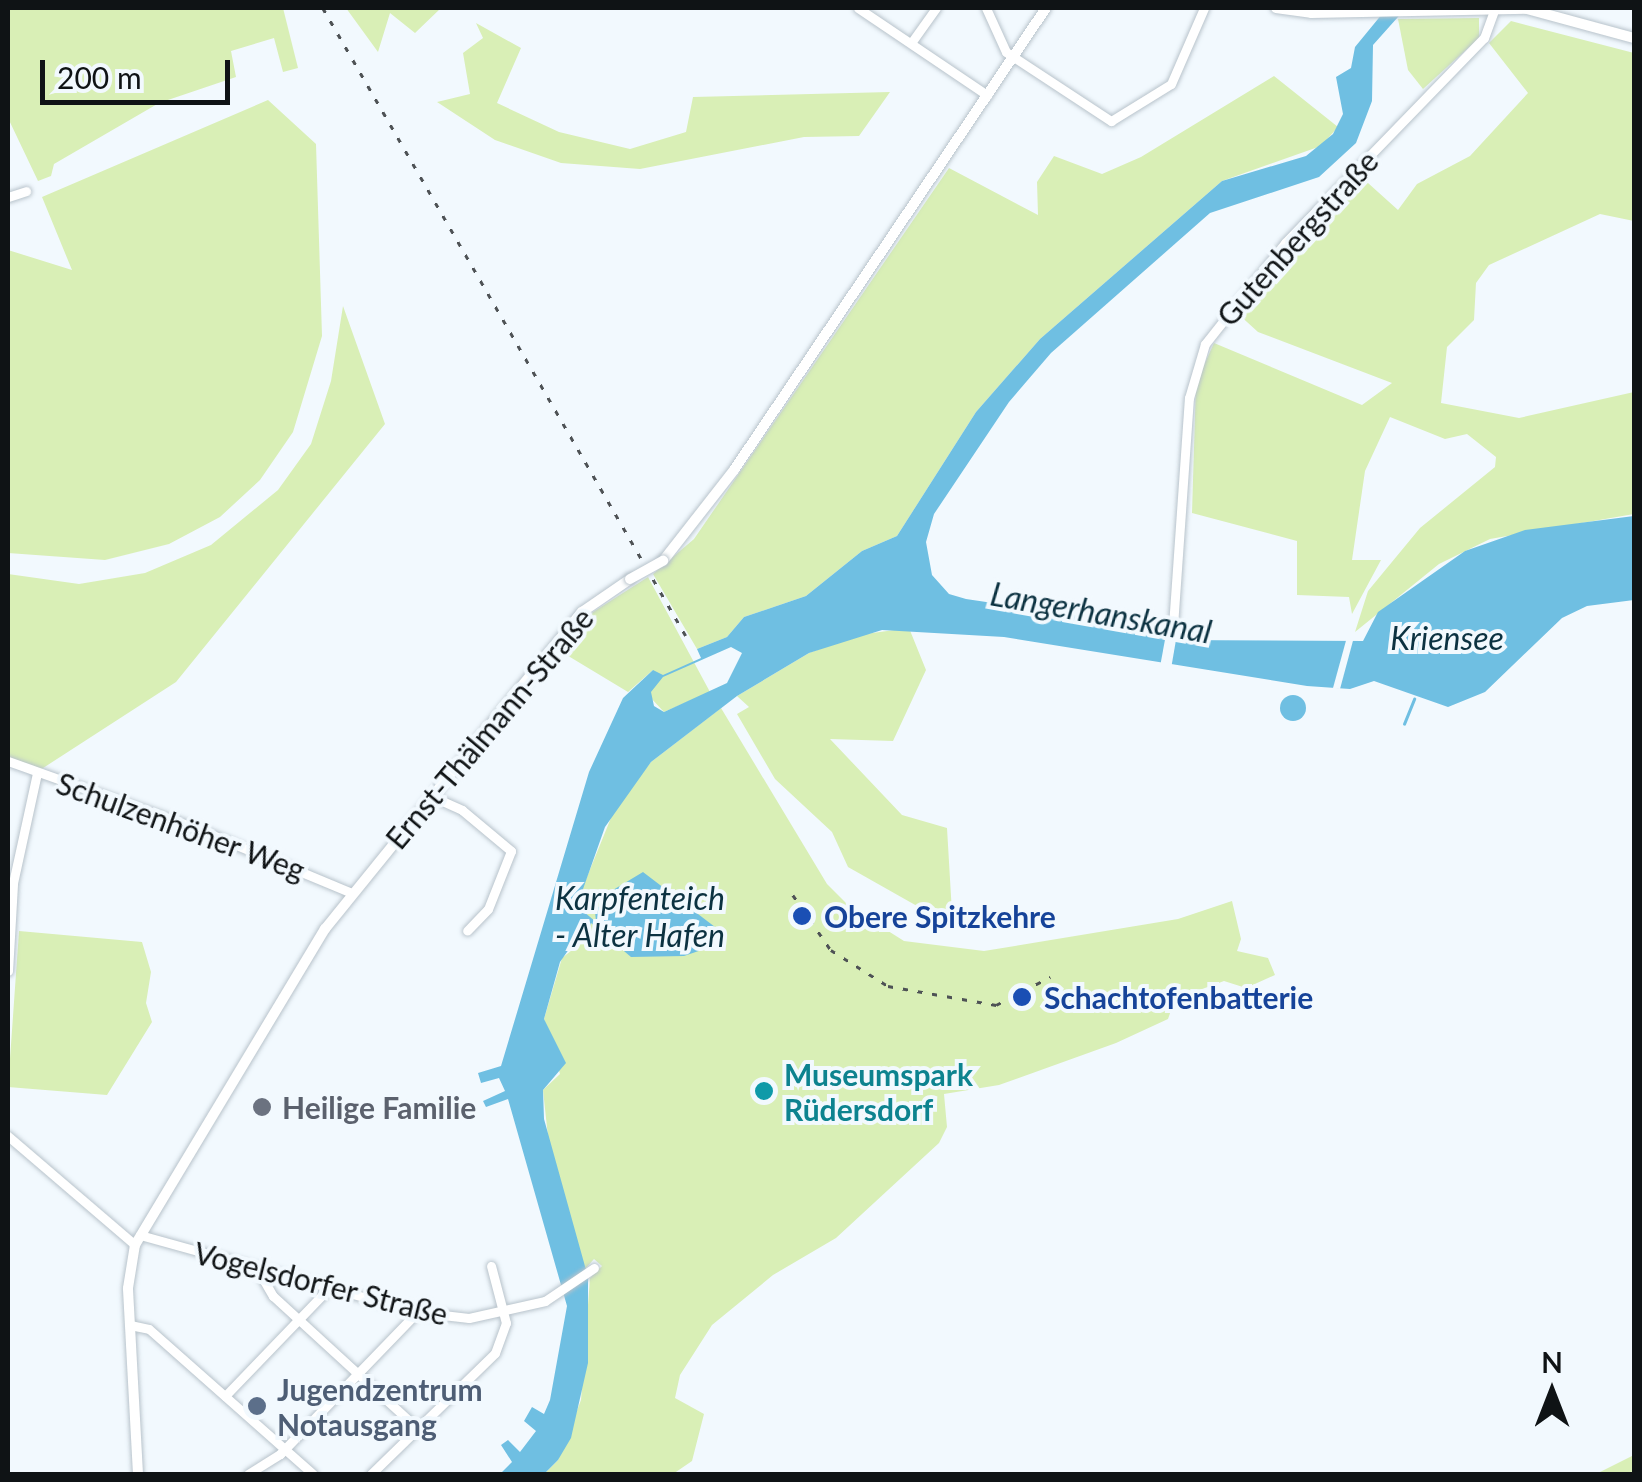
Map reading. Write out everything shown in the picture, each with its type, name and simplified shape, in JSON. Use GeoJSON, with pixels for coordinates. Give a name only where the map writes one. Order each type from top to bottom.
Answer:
{"type":"FeatureCollection","features":[{"type":"Feature","properties":{"kind":"main road","name":"Ernst-Thälmann-Straße"},"geometry":{"type":"LineString","coordinates":[[138,1474],[128,1267],[137,1240],[292,978],[352,893],[588,607],[663,561],[689,534],[1046,8]]}},
{"type":"Feature","properties":{"kind":"main road"},"geometry":{"type":"LineString","coordinates":[[1276,8],[1362,12],[1495,8],[1560,14],[1634,38]]}},
{"type":"Feature","properties":{"kind":"street"},"geometry":{"type":"LineString","coordinates":[[858,8],[988,94]]}},
{"type":"Feature","properties":{"kind":"street"},"geometry":{"type":"LineString","coordinates":[[911,43],[936,8]]}},
{"type":"Feature","properties":{"kind":"street"},"geometry":{"type":"LineString","coordinates":[[986,8],[1001,46],[1013,57],[1111,121],[1171,84],[1204,8]]}},
{"type":"Feature","properties":{"kind":"street","name":"Gutenbergstraße"},"geometry":{"type":"LineString","coordinates":[[1173,626],[1191,382],[1205,344],[1285,243],[1484,38],[1495,8]]}},
{"type":"Feature","properties":{"kind":"street"},"geometry":{"type":"LineString","coordinates":[[8,197],[26,191]]}},
{"type":"Feature","properties":{"kind":"street","name":"Schulzenhöher Weg"},"geometry":{"type":"LineString","coordinates":[[8,761],[198,828],[249,855],[352,893]]}},
{"type":"Feature","properties":{"kind":"street"},"geometry":{"type":"LineString","coordinates":[[8,971],[9,906],[27,796],[37,772]]}},
{"type":"Feature","properties":{"kind":"street"},"geometry":{"type":"LineString","coordinates":[[431,796],[462,810],[511,851],[488,909],[467,931]]}},
{"type":"Feature","properties":{"kind":"street","name":"Vogelsdorfer Straße"},"geometry":{"type":"LineString","coordinates":[[8,1136],[137,1240],[417,1312],[504,1314],[558,1293],[594,1268]]}},
{"type":"Feature","properties":{"kind":"street"},"geometry":{"type":"LineString","coordinates":[[371,1474],[495,1353],[504,1314],[491,1266]]}},
{"type":"Feature","properties":{"kind":"street"},"geometry":{"type":"LineString","coordinates":[[258,1272],[273,1296],[417,1428]]}},
{"type":"Feature","properties":{"kind":"street"},"geometry":{"type":"LineString","coordinates":[[225,1396],[328,1288]]}},
{"type":"Feature","properties":{"kind":"street"},"geometry":{"type":"LineString","coordinates":[[248,1474],[284,1449],[417,1312]]}},
{"type":"Feature","properties":{"kind":"street"},"geometry":{"type":"LineString","coordinates":[[130,1325],[149,1329],[313,1474]]}},
{"type":"Feature","properties":{"kind":"green space"},"geometry":{"type":"Polygon","coordinates":[[[8,8],[283,8],[298,68],[283,72],[274,38],[231,51],[236,77],[159,103],[54,164],[51,176],[38,181],[8,118],[8,8]]]}},
{"type":"Feature","properties":{"kind":"green space"},"geometry":{"type":"Polygon","coordinates":[[[346,8],[441,8],[415,33],[390,13],[378,52],[346,8]]]}},
{"type":"Feature","properties":{"kind":"green space"},"geometry":{"type":"Polygon","coordinates":[[[1479,18],[1479,38],[1423,89],[1408,70],[1398,19],[1479,18]]]}},
{"type":"Feature","properties":{"kind":"green space"},"geometry":{"type":"Polygon","coordinates":[[[1511,21],[1634,53],[1634,221],[1600,214],[1489,265],[1476,283],[1474,320],[1447,347],[1441,403],[1519,418],[1634,392],[1634,514],[1490,539],[1439,564],[1355,632],[1368,591],[1420,528],[1495,467],[1496,457],[1467,434],[1445,439],[1390,417],[1365,471],[1352,560],[1381,560],[1352,614],[1349,597],[1297,595],[1297,541],[1192,513],[1196,383],[1214,343],[1362,405],[1392,383],[1258,332],[1236,312],[1358,174],[1398,210],[1417,184],[1470,156],[1528,93],[1489,43],[1511,21]]]}},
{"type":"Feature","properties":{"kind":"green space"},"geometry":{"type":"Polygon","coordinates":[[[476,23],[521,48],[497,103],[559,132],[630,149],[686,132],[693,97],[890,92],[859,136],[804,137],[640,169],[561,163],[495,140],[437,102],[470,94],[463,53],[483,38],[476,23]]]}},
{"type":"Feature","properties":{"kind":"green space"},"geometry":{"type":"Polygon","coordinates":[[[1274,76],[1338,127],[1321,146],[1222,181],[1040,339],[976,412],[897,536],[862,551],[806,596],[744,617],[727,637],[697,649],[653,574],[694,539],[949,168],[1038,215],[1037,182],[1054,156],[1102,174],[1141,157],[1274,76]]]}},
{"type":"Feature","properties":{"kind":"green space"},"geometry":{"type":"Polygon","coordinates":[[[268,100],[316,144],[322,336],[293,432],[260,480],[220,517],[169,544],[105,560],[8,553],[8,250],[72,270],[42,197],[268,100]]]}},
{"type":"Feature","properties":{"kind":"green space"},"geometry":{"type":"Polygon","coordinates":[[[343,306],[385,424],[176,682],[40,770],[8,757],[8,574],[79,584],[145,573],[211,545],[278,490],[311,444],[331,381],[343,306]]]}},
{"type":"Feature","properties":{"kind":"green space"},"geometry":{"type":"Polygon","coordinates":[[[648,577],[710,692],[664,712],[650,697],[653,670],[628,692],[565,654],[593,612],[648,577]]]}},
{"type":"Feature","properties":{"kind":"green space"},"geometry":{"type":"Polygon","coordinates":[[[909,628],[926,670],[893,741],[830,739],[902,815],[947,828],[952,913],[917,906],[848,867],[832,832],[775,779],[737,714],[749,707],[737,696],[809,653],[858,635],[909,628]]]}},
{"type":"Feature","properties":{"kind":"green space","name":"Museumspark Rüdersdorf"},"geometry":{"type":"Polygon","coordinates":[[[721,708],[827,884],[850,907],[904,941],[984,951],[1178,919],[1232,901],[1241,939],[1237,951],[1268,958],[1275,975],[1246,988],[1224,981],[1175,999],[1168,1019],[1116,1043],[999,1085],[944,1094],[947,1127],[939,1143],[836,1238],[773,1275],[712,1325],[680,1375],[675,1398],[704,1414],[692,1461],[673,1474],[544,1474],[558,1460],[581,1400],[590,1278],[602,1266],[594,1259],[585,1269],[549,1146],[543,1090],[560,1074],[544,1019],[562,958],[586,939],[591,922],[578,899],[615,808],[651,762],[721,708]]]}},
{"type":"Feature","properties":{"kind":"green space"},"geometry":{"type":"Polygon","coordinates":[[[19,931],[142,942],[151,972],[146,1003],[152,1022],[107,1095],[8,1087],[19,931]]]}},
{"type":"Feature","properties":{"kind":"green space"},"geometry":{"type":"Polygon","coordinates":[[[1634,1455],[1634,1474],[1597,1474],[1598,1473],[1634,1455]]]}},
{"type":"Feature","properties":{"kind":"water"},"geometry":{"type":"Polygon","coordinates":[[[1387,8],[1406,8],[1373,45],[1372,101],[1356,143],[1319,177],[1210,213],[1051,353],[1009,402],[934,514],[926,542],[932,575],[949,594],[966,599],[1148,626],[1165,640],[1363,641],[1378,612],[1465,551],[1525,530],[1634,516],[1634,600],[1587,606],[1562,618],[1485,692],[1448,707],[1374,681],[1350,689],[1307,686],[1004,637],[882,630],[809,653],[737,696],[651,762],[605,827],[577,906],[596,922],[595,911],[613,890],[643,872],[715,927],[719,944],[684,956],[631,957],[591,923],[586,939],[574,942],[560,962],[544,1019],[566,1063],[543,1090],[544,1119],[588,1277],[588,1363],[571,1438],[558,1460],[544,1474],[500,1474],[512,1462],[501,1445],[508,1440],[520,1452],[536,1431],[524,1421],[532,1407],[544,1414],[550,1400],[567,1306],[508,1099],[486,1107],[483,1101],[505,1091],[499,1078],[481,1083],[478,1073],[501,1066],[589,772],[623,698],[653,670],[663,675],[701,658],[697,649],[727,637],[744,617],[806,596],[862,551],[897,536],[976,412],[1040,339],[1222,181],[1306,156],[1333,134],[1343,114],[1336,77],[1351,68],[1355,47],[1387,8]],[[731,647],[663,677],[651,692],[654,706],[664,712],[727,683],[742,653],[731,647]]]}},
{"type":"Feature","properties":{"kind":"water"},"geometry":{"type":"Polygon","coordinates":[[[1293,695],[1302,699],[1306,708],[1302,717],[1293,721],[1284,717],[1280,708],[1284,699],[1293,695]]]}},
{"type":"Feature","properties":{"kind":"pier"},"geometry":{"type":"Polygon","coordinates":[[[1166,634],[1177,634],[1171,669],[1160,667],[1166,634]]]}},
{"type":"Feature","properties":{"kind":"pier"},"geometry":{"type":"Polygon","coordinates":[[[1347,637],[1354,637],[1340,689],[1333,688],[1347,637]]]}},
{"type":"Feature","properties":{"kind":"waterway"},"geometry":{"type":"LineString","coordinates":[[1404,724],[1414,699]]}},
{"type":"Feature","properties":{"kind":"railway"},"geometry":{"type":"LineString","coordinates":[[323,8],[686,636]]}},
{"type":"Feature","properties":{"kind":"railway"},"geometry":{"type":"LineString","coordinates":[[793,895],[831,950],[888,986],[996,1005],[1050,977]]}},
{"type":"Feature","properties":{"kind":"place","name":"Obere Spitzkehre"},"geometry":{"type":"Point","coordinates":[802,916]}},
{"type":"Feature","properties":{"kind":"place","name":"Schachtofenbatterie"},"geometry":{"type":"Point","coordinates":[1022,997]}},
{"type":"Feature","properties":{"kind":"place","name":"Museumspark Rüdersdorf"},"geometry":{"type":"Point","coordinates":[764,1091]}},
{"type":"Feature","properties":{"kind":"place","name":"Heilige Familie"},"geometry":{"type":"Point","coordinates":[262,1107]}},
{"type":"Feature","properties":{"kind":"place","name":"Jugendzentrum Notausgang"},"geometry":{"type":"Point","coordinates":[257,1406]}},
{"type":"Feature","properties":{"kind":"water label","name":"Langerhanskanal"},"geometry":{"type":"Point","coordinates":[1101,613]}},
{"type":"Feature","properties":{"kind":"water label","name":"Kriensee"},"geometry":{"type":"Point","coordinates":[1447,638]}},
{"type":"Feature","properties":{"kind":"water label","name":"Karpfenteich - Alter Hafen"},"geometry":{"type":"Point","coordinates":[640,918]}}]}
